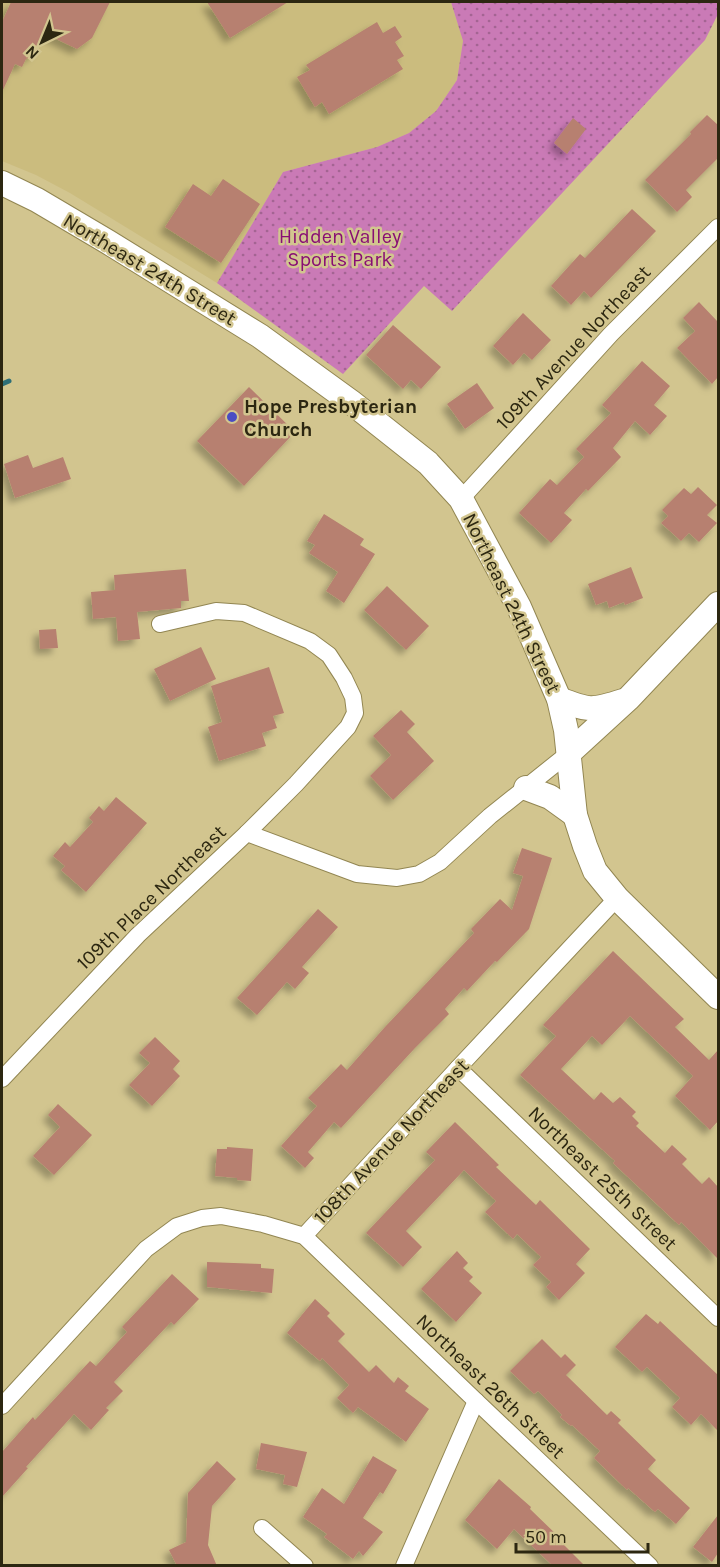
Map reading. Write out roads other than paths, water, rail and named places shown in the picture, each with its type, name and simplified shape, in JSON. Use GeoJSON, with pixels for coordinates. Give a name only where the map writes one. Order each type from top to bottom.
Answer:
{"type":"FeatureCollection","features":[{"type":"Feature","properties":{"kind":"main road","name":"Northeast 24th Street"},"geometry":{"type":"LineString","coordinates":[[2,183],[37,200],[108,242],[260,336],[351,402],[428,463],[461,499],[519,607],[559,699],[569,753],[575,814],[595,871],[617,898],[718,997]]}},
{"type":"Feature","properties":{"kind":"main road"},"geometry":{"type":"LineString","coordinates":[[569,753],[628,699],[718,604]]}},
{"type":"Feature","properties":{"kind":"main road"},"geometry":{"type":"LineString","coordinates":[[559,699],[590,709],[628,699]]}},
{"type":"Feature","properties":{"kind":"main road"},"geometry":{"type":"LineString","coordinates":[[526,788],[550,797],[575,814]]}},
{"type":"Feature","properties":{"kind":"street","name":"109th Avenue Northeast"},"geometry":{"type":"LineString","coordinates":[[461,499],[611,334],[718,227]]}},
{"type":"Feature","properties":{"kind":"street"},"geometry":{"type":"LineString","coordinates":[[160,624],[216,611],[244,613],[309,641],[329,655],[353,697],[355,712],[348,727],[247,833]]}},
{"type":"Feature","properties":{"kind":"street","name":"109th Place Northeast"},"geometry":{"type":"LineString","coordinates":[[2,1079],[138,935],[247,833],[357,874],[397,878],[419,874],[440,862],[490,816],[569,753]]}},
{"type":"Feature","properties":{"kind":"street","name":"108th Avenue Northeast"},"geometry":{"type":"LineString","coordinates":[[2,1406],[146,1249],[177,1226],[202,1218],[221,1216],[263,1224],[304,1236],[617,898]]}},
{"type":"Feature","properties":{"kind":"street","name":"Northeast 25th Street"},"geometry":{"type":"LineString","coordinates":[[458,1068],[718,1318]]}},
{"type":"Feature","properties":{"kind":"street","name":"Northeast 26th Street"},"geometry":{"type":"LineString","coordinates":[[304,1236],[650,1566]]}},
{"type":"Feature","properties":{"kind":"street"},"geometry":{"type":"LineString","coordinates":[[404,1566],[476,1401]]}},
{"type":"Feature","properties":{"kind":"street"},"geometry":{"type":"LineString","coordinates":[[262,1528],[305,1566]]}},
{"type":"Feature","properties":{"kind":"waterway"},"geometry":{"type":"LineString","coordinates":[[2,384],[9,381]]}},
{"type":"Feature","properties":{"kind":"place","name":"Hope Presbyterian Church"},"geometry":{"type":"Point","coordinates":[232,417]}},
{"type":"Feature","properties":{"kind":"park label","name":"Hidden Valley Sports Park"},"geometry":{"type":"Point","coordinates":[340,248]}}]}
